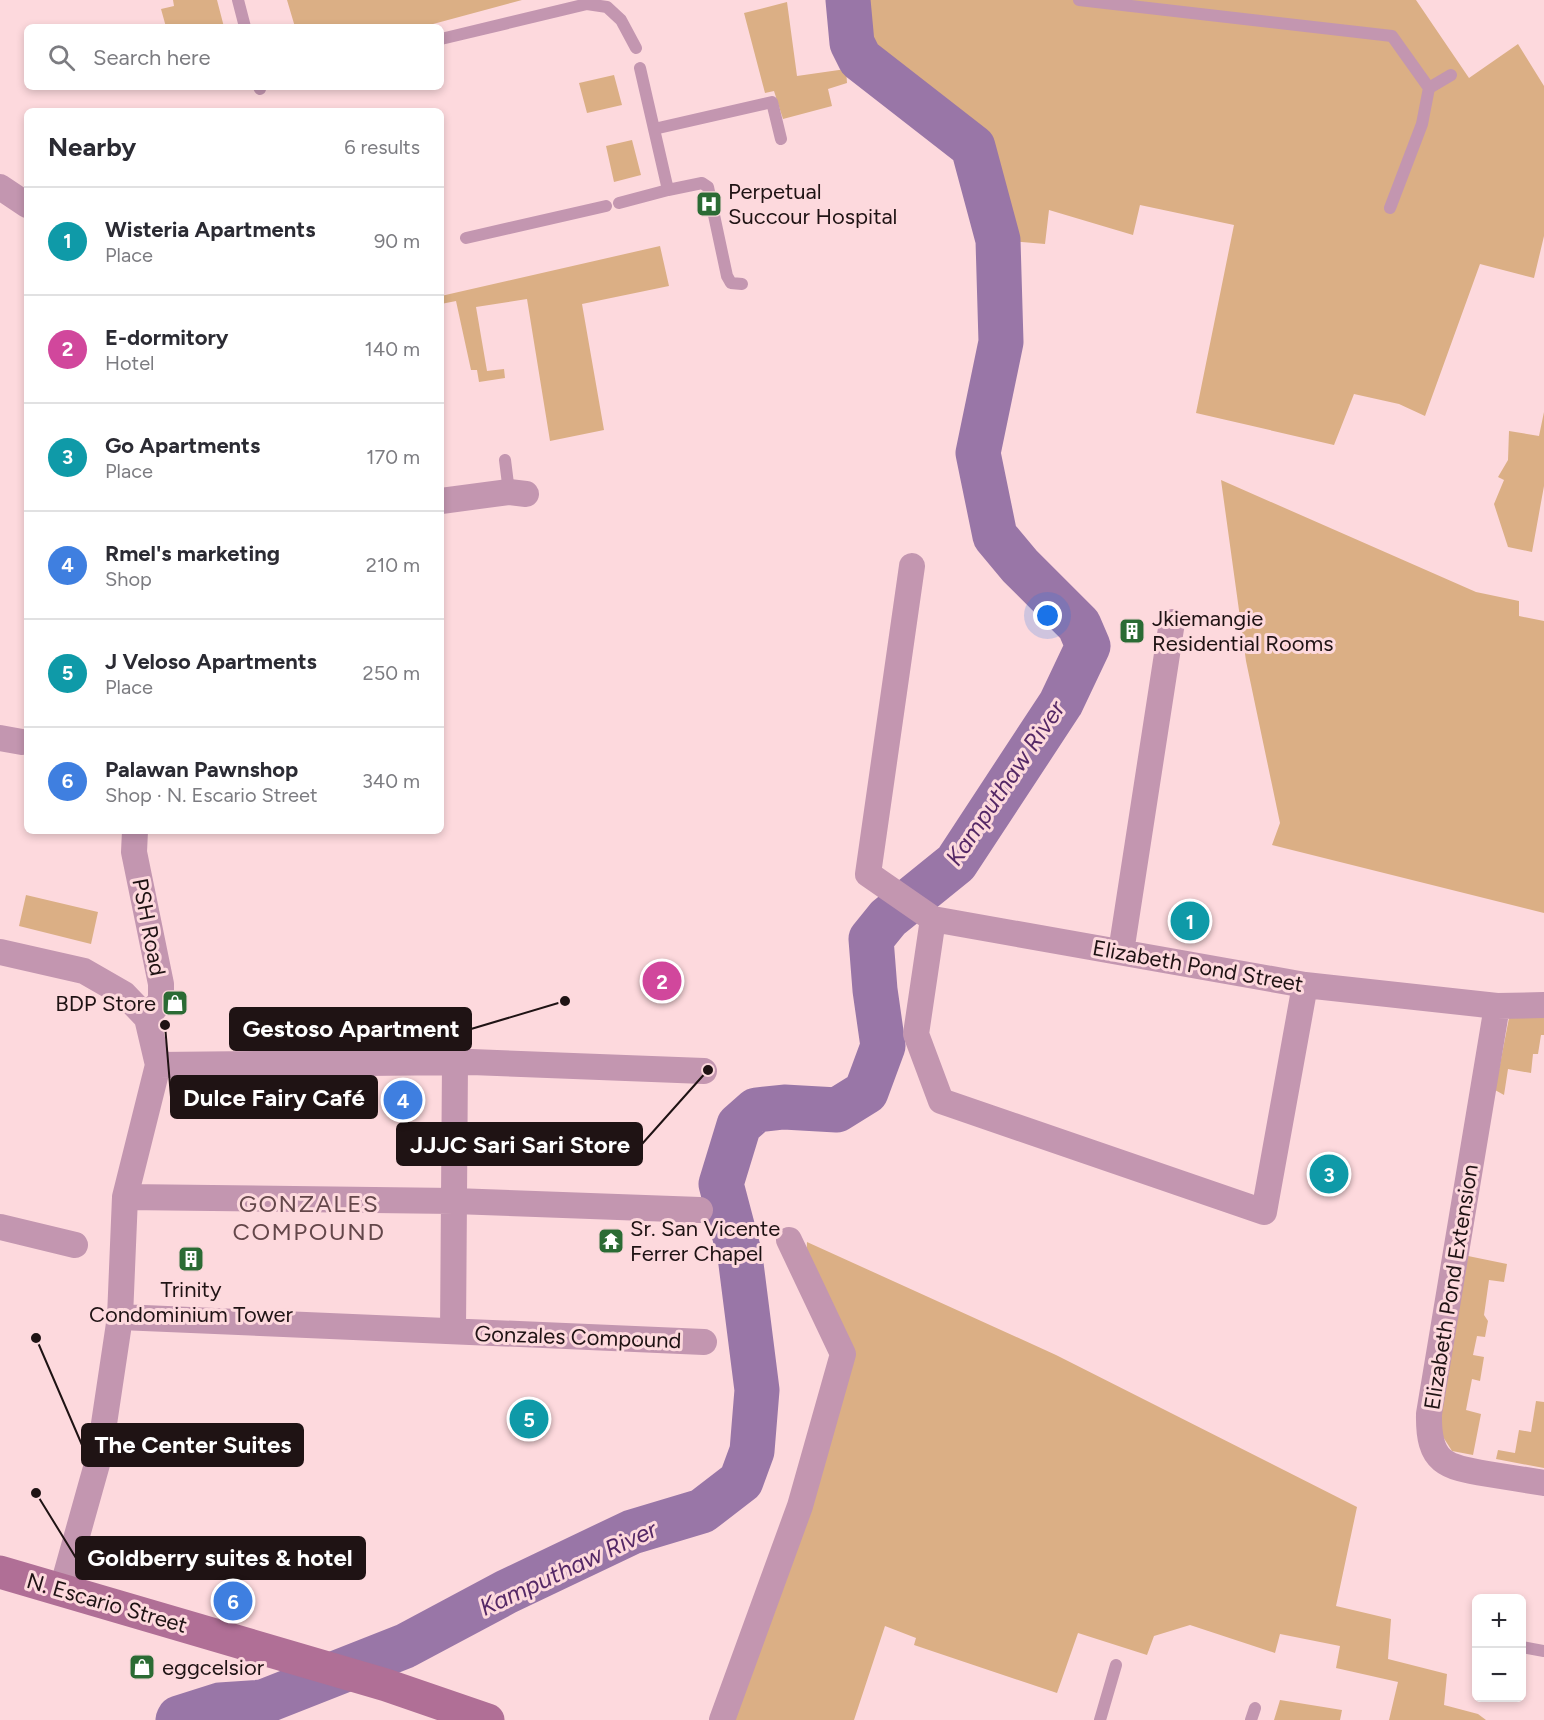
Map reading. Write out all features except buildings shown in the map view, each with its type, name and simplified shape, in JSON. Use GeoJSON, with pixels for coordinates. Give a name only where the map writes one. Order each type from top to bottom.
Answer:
{"type":"FeatureCollection","features":[{"type":"Feature","properties":{"kind":"main road","name":"N. Escario Street"},"geometry":{"type":"LineString","coordinates":[[0,1572],[386,1685],[488,1720]]}},
{"type":"Feature","properties":{"kind":"street"},"geometry":{"type":"LineString","coordinates":[[0,187],[24,203]]}},
{"type":"Feature","properties":{"kind":"street"},"geometry":{"type":"LineString","coordinates":[[444,501],[518,493]]}},
{"type":"Feature","properties":{"kind":"street","name":"Elizabeth Pond Street"},"geometry":{"type":"LineString","coordinates":[[912,566],[868,874],[889,889],[928,915],[1305,985],[1497,1006],[1544,1005]]}},
{"type":"Feature","properties":{"kind":"street"},"geometry":{"type":"LineString","coordinates":[[1121,952],[1172,621]]}},
{"type":"Feature","properties":{"kind":"street","name":"PSH Road"},"geometry":{"type":"LineString","coordinates":[[135,834],[134,852],[161,984],[161,1000],[147,1018]]}},
{"type":"Feature","properties":{"kind":"street"},"geometry":{"type":"LineString","coordinates":[[928,915],[916,1034],[941,1101],[1264,1212],[1305,985]]}},
{"type":"Feature","properties":{"kind":"street"},"geometry":{"type":"LineString","coordinates":[[0,952],[84,971],[124,994],[147,1018],[158,1065],[125,1197],[120,1317],[99,1457],[62,1590]]}},
{"type":"Feature","properties":{"kind":"street","name":"Elizabeth Pond Extension"},"geometry":{"type":"LineString","coordinates":[[1497,1006],[1429,1414],[1429,1438],[1440,1458],[1448,1466],[1544,1483]]}},
{"type":"Feature","properties":{"kind":"street"},"geometry":{"type":"LineString","coordinates":[[158,1065],[455,1062],[704,1071]]}},
{"type":"Feature","properties":{"kind":"street","name":"Gonzales Compound"},"geometry":{"type":"LineString","coordinates":[[453,1331],[455,1062]]}},
{"type":"Feature","properties":{"kind":"street"},"geometry":{"type":"LineString","coordinates":[[125,1197],[454,1201],[700,1210]]}},
{"type":"Feature","properties":{"kind":"street"},"geometry":{"type":"LineString","coordinates":[[0,1227],[75,1245]]}},
{"type":"Feature","properties":{"kind":"street"},"geometry":{"type":"LineString","coordinates":[[722,1720],[800,1506],[843,1354],[789,1240]]}},
{"type":"Feature","properties":{"kind":"street","name":"Gonzales Compound"},"geometry":{"type":"LineString","coordinates":[[120,1317],[704,1342]]}},
{"type":"Feature","properties":{"kind":"lane"},"geometry":{"type":"LineString","coordinates":[[238,0],[244,24]]}},
{"type":"Feature","properties":{"kind":"lane"},"geometry":{"type":"LineString","coordinates":[[1080,0],[1392,36],[1429,88],[1422,123],[1390,208]]}},
{"type":"Feature","properties":{"kind":"lane"},"geometry":{"type":"LineString","coordinates":[[444,38],[587,4],[607,7],[621,20],[636,48]]}},
{"type":"Feature","properties":{"kind":"lane"},"geometry":{"type":"LineString","coordinates":[[640,68],[668,190]]}},
{"type":"Feature","properties":{"kind":"lane"},"geometry":{"type":"LineString","coordinates":[[1429,88],[1451,75]]}},
{"type":"Feature","properties":{"kind":"lane"},"geometry":{"type":"LineString","coordinates":[[654,129],[772,102],[781,139]]}},
{"type":"Feature","properties":{"kind":"lane"},"geometry":{"type":"LineString","coordinates":[[619,202],[702,183],[708,187],[727,276],[731,283],[742,284]]}},
{"type":"Feature","properties":{"kind":"lane"},"geometry":{"type":"LineString","coordinates":[[466,238],[606,207]]}},
{"type":"Feature","properties":{"kind":"lane"},"geometry":{"type":"LineString","coordinates":[[505,460],[518,493]]}},
{"type":"Feature","properties":{"kind":"lane"},"geometry":{"type":"LineString","coordinates":[[1526,1648],[1544,1651]]}},
{"type":"Feature","properties":{"kind":"lane"},"geometry":{"type":"LineString","coordinates":[[1100,1720],[1116,1665]]}},
{"type":"Feature","properties":{"kind":"shaded area"},"geometry":{"type":"Polygon","coordinates":[[[173,0],[217,0],[223,24],[165,24],[161,9],[174,6],[173,0]]]}},
{"type":"Feature","properties":{"kind":"shaded area"},"geometry":{"type":"Polygon","coordinates":[[[287,0],[522,0],[433,24],[294,24],[287,0]]]}},
{"type":"Feature","properties":{"kind":"shaded area"},"geometry":{"type":"Polygon","coordinates":[[[843,0],[1416,0],[1469,78],[1518,44],[1544,86],[1544,236],[1534,278],[1480,264],[1425,416],[1399,404],[1354,394],[1334,445],[1196,413],[1234,225],[1140,205],[1133,235],[1049,210],[1045,244],[988,239],[967,169],[850,76],[843,0]]]}},
{"type":"Feature","properties":{"kind":"shaded area"},"geometry":{"type":"Polygon","coordinates":[[[787,2],[797,76],[846,69],[847,83],[828,89],[832,106],[783,119],[774,91],[765,93],[744,13],[787,2]]]}},
{"type":"Feature","properties":{"kind":"shaded area"},"geometry":{"type":"Polygon","coordinates":[[[614,75],[622,105],[587,113],[579,83],[614,75]]]}},
{"type":"Feature","properties":{"kind":"shaded area"},"geometry":{"type":"Polygon","coordinates":[[[632,140],[641,175],[614,182],[606,146],[632,140]]]}},
{"type":"Feature","properties":{"kind":"shaded area"},"geometry":{"type":"Polygon","coordinates":[[[660,246],[669,286],[582,304],[604,430],[550,441],[527,299],[476,307],[487,371],[504,369],[505,378],[479,382],[477,370],[471,370],[456,301],[444,303],[444,295],[660,246]]]}},
{"type":"Feature","properties":{"kind":"shaded area"},"geometry":{"type":"Polygon","coordinates":[[[1544,412],[1544,486],[1532,552],[1508,547],[1494,504],[1504,480],[1498,477],[1508,460],[1509,431],[1539,436],[1544,412]]]}},
{"type":"Feature","properties":{"kind":"shaded area"},"geometry":{"type":"Polygon","coordinates":[[[1221,480],[1476,592],[1519,601],[1519,616],[1544,621],[1544,913],[1272,845],[1280,823],[1246,661],[1221,480]]]}},
{"type":"Feature","properties":{"kind":"shaded area"},"geometry":{"type":"Polygon","coordinates":[[[26,895],[98,912],[91,944],[19,926],[26,895]]]}},
{"type":"Feature","properties":{"kind":"shaded area"},"geometry":{"type":"Polygon","coordinates":[[[1544,1012],[1544,1035],[1541,1035],[1538,1054],[1533,1054],[1531,1073],[1508,1069],[1504,1095],[1495,1090],[1509,1018],[1544,1012]]]}},
{"type":"Feature","properties":{"kind":"shaded area"},"geometry":{"type":"Polygon","coordinates":[[[807,1242],[1056,1355],[1357,1507],[1336,1606],[1391,1619],[1388,1659],[1447,1674],[1444,1705],[1478,1714],[1486,1720],[1389,1720],[1398,1682],[1336,1668],[1340,1646],[1280,1634],[1275,1653],[1190,1625],[1154,1636],[1147,1655],[1078,1633],[1057,1693],[914,1645],[916,1638],[885,1626],[854,1720],[722,1720],[846,1344],[806,1268],[807,1242]]]}},
{"type":"Feature","properties":{"kind":"shaded area"},"geometry":{"type":"Polygon","coordinates":[[[1468,1256],[1507,1264],[1504,1282],[1489,1280],[1484,1315],[1488,1321],[1485,1337],[1477,1336],[1473,1355],[1484,1357],[1480,1381],[1472,1379],[1466,1410],[1481,1414],[1473,1455],[1452,1451],[1438,1429],[1468,1256]]]}},
{"type":"Feature","properties":{"kind":"shaded area"},"geometry":{"type":"Polygon","coordinates":[[[1536,1401],[1544,1402],[1544,1468],[1496,1459],[1498,1450],[1515,1453],[1519,1430],[1531,1432],[1536,1401]]]}},
{"type":"Feature","properties":{"kind":"shaded area"},"geometry":{"type":"Polygon","coordinates":[[[1280,1700],[1342,1710],[1340,1720],[1274,1720],[1280,1700]]]}},
{"type":"Feature","properties":{"kind":"waterway","name":"Kamputhaw River"},"geometry":{"type":"LineString","coordinates":[[178,1720],[220,1705],[263,1702],[405,1646],[506,1592],[632,1532],[702,1511],[741,1481],[752,1451],[757,1390],[740,1256],[721,1184],[739,1125],[756,1110],[784,1107],[837,1110],[866,1092],[883,1046],[871,939],[888,918],[956,863],[1061,703],[1088,646],[1079,625],[1020,566],[995,536],[978,453],[1001,342],[998,240],[973,147],[860,59],[852,43],[848,0]]}},
{"type":"Feature","properties":{"kind":"place","name":"Perpetual Succour Hospital"},"geometry":{"type":"Point","coordinates":[709,204]}},
{"type":"Feature","properties":{"kind":"place","name":"Jkiemangie Residential Rooms"},"geometry":{"type":"Point","coordinates":[1132,631]}},
{"type":"Feature","properties":{"kind":"place","name":"Wisteria Apartments"},"geometry":{"type":"Point","coordinates":[1190,921]}},
{"type":"Feature","properties":{"kind":"place","name":"E-dormitory"},"geometry":{"type":"Point","coordinates":[662,981]}},
{"type":"Feature","properties":{"kind":"place","name":"Gestoso Apartment"},"geometry":{"type":"Point","coordinates":[565,1001]}},
{"type":"Feature","properties":{"kind":"place","name":"BDP Store"},"geometry":{"type":"Point","coordinates":[175,1003]}},
{"type":"Feature","properties":{"kind":"place","name":"Dulce Fairy Café"},"geometry":{"type":"Point","coordinates":[165,1025]}},
{"type":"Feature","properties":{"kind":"place","name":"JJJC Sari Sari Store"},"geometry":{"type":"Point","coordinates":[708,1070]}},
{"type":"Feature","properties":{"kind":"place","name":"Rmel's marketing"},"geometry":{"type":"Point","coordinates":[403,1100]}},
{"type":"Feature","properties":{"kind":"place","name":"Go Apartments"},"geometry":{"type":"Point","coordinates":[1329,1174]}},
{"type":"Feature","properties":{"kind":"place","name":"Sr. San Vicente Ferrer Chapel"},"geometry":{"type":"Point","coordinates":[611,1241]}},
{"type":"Feature","properties":{"kind":"place","name":"Trinity Condominium Tower"},"geometry":{"type":"Point","coordinates":[191,1259]}},
{"type":"Feature","properties":{"kind":"place","name":"The Center Suites"},"geometry":{"type":"Point","coordinates":[36,1338]}},
{"type":"Feature","properties":{"kind":"place","name":"J Veloso Apartments"},"geometry":{"type":"Point","coordinates":[529,1419]}},
{"type":"Feature","properties":{"kind":"place","name":"Goldberry suites & hotel"},"geometry":{"type":"Point","coordinates":[36,1493]}},
{"type":"Feature","properties":{"kind":"place","name":"Palawan Pawnshop"},"geometry":{"type":"Point","coordinates":[233,1601]}},
{"type":"Feature","properties":{"kind":"place","name":"eggcelsior"},"geometry":{"type":"Point","coordinates":[142,1667]}},
{"type":"Feature","properties":{"kind":"district","name":"GONZALES COMPOUND"},"geometry":{"type":"Point","coordinates":[309,1217]}}]}
